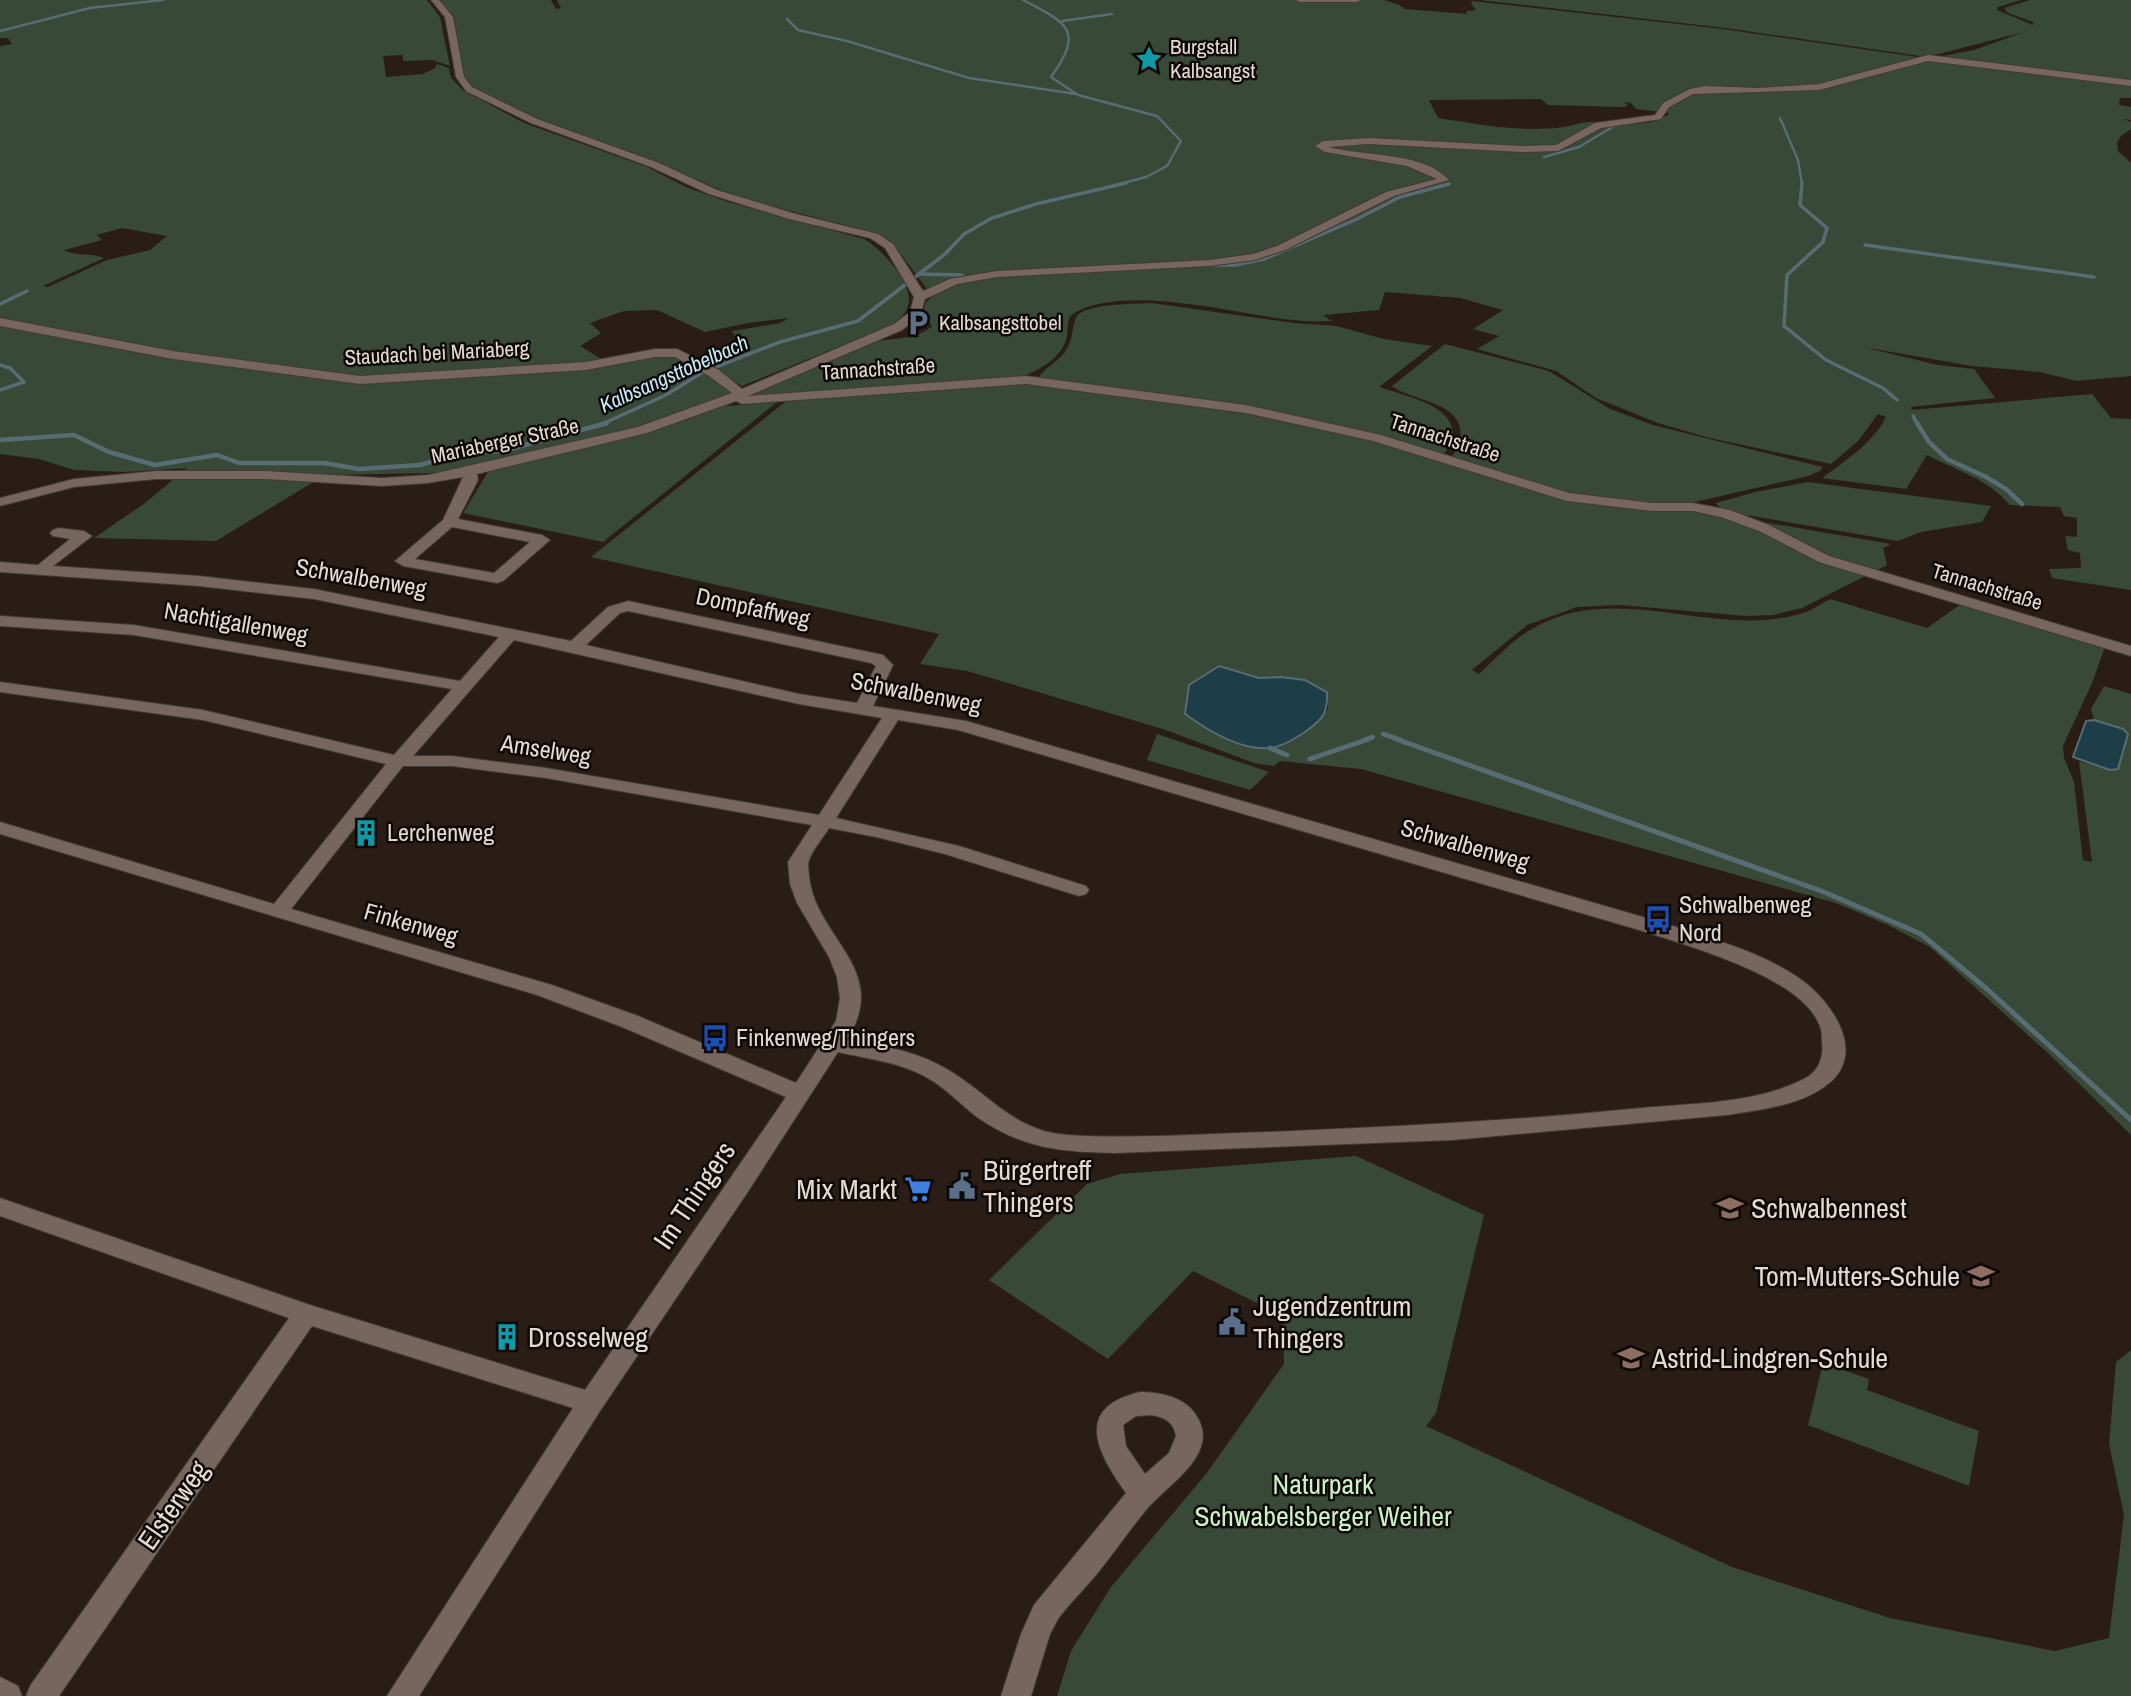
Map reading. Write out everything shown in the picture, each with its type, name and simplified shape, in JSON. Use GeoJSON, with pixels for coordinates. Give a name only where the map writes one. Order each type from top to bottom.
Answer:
{"type":"FeatureCollection","features":[{"type":"Feature","properties":{"kind":"street"},"geometry":{"type":"LineString","coordinates":[[435,0],[449,17],[460,77],[469,89],[534,121],[655,165],[713,192],[793,217],[874,236],[889,246],[917,292],[987,275],[1209,263],[1255,257],[1281,248],[1390,194],[1444,180],[1440,175],[1423,168],[1328,150],[1320,146],[1323,144],[1369,141],[1522,149],[1558,148],[1598,125],[1658,117],[1666,105],[1690,92],[1705,89],[1808,89],[1928,58],[2131,83]]}},
{"type":"Feature","properties":{"kind":"street"},"geometry":{"type":"LineString","coordinates":[[1300,0],[1357,0]]}},
{"type":"Feature","properties":{"kind":"street","name":"Mariaberger Straße"},"geometry":{"type":"LineString","coordinates":[[0,502],[50,487],[156,475],[265,475],[382,482],[428,479],[469,472],[642,430],[724,401],[898,327],[916,313],[917,292]]}},
{"type":"Feature","properties":{"kind":"street","name":"Staudach bei Mariaberg"},"geometry":{"type":"LineString","coordinates":[[0,322],[173,355],[337,379],[384,380],[586,366],[666,352],[690,358],[741,394]]}},
{"type":"Feature","properties":{"kind":"street","name":"Tannachstraße"},"geometry":{"type":"LineString","coordinates":[[724,401],[1026,380],[1246,409],[1376,438],[1567,497],[1652,507],[1693,507],[1725,513],[1764,528],[1836,563],[2131,651]]}},
{"type":"Feature","properties":{"kind":"street"},"geometry":{"type":"LineString","coordinates":[[449,522],[542,540],[497,578],[403,561],[449,522],[471,480],[469,472]]}},
{"type":"Feature","properties":{"kind":"street"},"geometry":{"type":"LineString","coordinates":[[43,570],[46,564],[84,536],[58,533]]}},
{"type":"Feature","properties":{"kind":"street","name":"Schwalbenweg"},"geometry":{"type":"LineString","coordinates":[[0,567],[199,581],[314,594],[511,633],[799,699],[960,725],[1653,928],[1753,962],[1780,974],[1823,1012],[1836,1034],[1833,1061],[1824,1077],[1812,1085],[1782,1095],[1728,1106],[1535,1128],[1387,1137],[1078,1143],[1034,1138],[1011,1128],[981,1109],[933,1071],[907,1060],[831,1043]]}},
{"type":"Feature","properties":{"kind":"street","name":"Dompfaffweg"},"geometry":{"type":"LineString","coordinates":[[575,647],[614,610],[628,606],[877,660],[885,665],[863,709]]}},
{"type":"Feature","properties":{"kind":"street","name":"Nachtigallenweg"},"geometry":{"type":"LineString","coordinates":[[0,621],[134,630],[462,686]]}},
{"type":"Feature","properties":{"kind":"street"},"geometry":{"type":"LineString","coordinates":[[278,912],[398,761],[511,633]]}},
{"type":"Feature","properties":{"kind":"street","name":"Amselweg"},"geometry":{"type":"LineString","coordinates":[[0,687],[203,715],[398,761],[452,761],[546,773],[877,831],[952,850],[1079,890]]}},
{"type":"Feature","properties":{"kind":"street","name":"Im Thingers"},"geometry":{"type":"LineString","coordinates":[[402,1696],[591,1403],[739,1187],[847,1021],[852,1004],[851,984],[841,956],[804,899],[797,881],[798,862],[893,714]]}},
{"type":"Feature","properties":{"kind":"street","name":"Finkenweg"},"geometry":{"type":"LineString","coordinates":[[0,828],[498,975],[570,999],[798,1093]]}},
{"type":"Feature","properties":{"kind":"street"},"geometry":{"type":"LineString","coordinates":[[0,1207],[306,1314],[591,1403]]}},
{"type":"Feature","properties":{"kind":"street","name":"Elsterweg"},"geometry":{"type":"LineString","coordinates":[[41,1696],[306,1314]]}},
{"type":"Feature","properties":{"kind":"street"},"geometry":{"type":"LineString","coordinates":[[1016,1696],[1044,1615],[1143,1494]]}},
{"type":"Feature","properties":{"kind":"street"},"geometry":{"type":"LineString","coordinates":[[0,1692],[8,1696]]}},
{"type":"Feature","properties":{"kind":"green space"},"geometry":{"type":"Polygon","coordinates":[[[0,0],[427,0],[440,17],[450,66],[432,60],[403,61],[403,55],[383,56],[386,77],[423,74],[437,64],[449,68],[451,78],[463,90],[524,123],[647,167],[686,187],[725,201],[864,239],[888,259],[902,278],[909,298],[907,310],[889,326],[742,386],[704,363],[740,347],[732,331],[780,323],[789,318],[705,332],[657,310],[624,311],[590,323],[601,333],[580,346],[603,360],[585,364],[360,378],[170,352],[0,320],[0,46],[12,44],[8,38],[0,38],[0,0]],[[122,228],[97,235],[102,240],[64,250],[104,258],[43,286],[48,287],[107,260],[150,250],[167,236],[122,228]]]}},
{"type":"Feature","properties":{"kind":"green space"},"geometry":{"type":"Polygon","coordinates":[[[439,0],[551,0],[556,9],[561,8],[557,0],[1384,0],[1405,9],[1467,14],[1466,11],[1476,10],[1471,4],[1472,1],[1723,29],[1925,58],[1827,85],[1766,92],[1820,88],[1929,59],[2131,84],[2131,98],[2120,98],[2119,105],[2131,107],[2131,120],[2123,119],[2131,122],[2131,129],[2117,142],[2118,151],[2131,163],[2131,376],[2077,381],[2040,372],[1972,366],[1863,347],[1938,365],[1974,369],[1995,398],[1911,407],[1912,410],[2092,394],[2111,418],[2131,419],[2131,590],[2052,578],[2049,569],[2081,568],[2080,553],[2068,550],[2065,536],[2077,537],[2077,518],[2064,516],[2060,507],[2010,505],[1992,488],[1927,455],[1906,489],[1822,478],[1866,443],[1886,417],[1878,414],[1858,441],[1831,464],[1710,438],[1658,423],[1596,398],[1556,371],[1477,349],[1499,336],[1473,329],[1503,310],[1460,298],[1385,292],[1379,310],[1323,315],[1331,321],[1298,321],[1183,303],[1124,301],[1098,304],[1072,314],[1066,340],[1059,353],[1042,367],[1022,377],[750,396],[869,343],[926,331],[932,326],[923,312],[926,302],[940,290],[970,279],[1146,265],[984,274],[927,289],[891,241],[864,230],[737,197],[660,164],[539,119],[473,88],[463,77],[454,17],[439,0]],[[1541,99],[1429,100],[1438,118],[1516,128],[1547,129],[1590,122],[1642,123],[1652,122],[1670,113],[1636,109],[1631,103],[1624,102],[1628,106],[1548,105],[1541,99]]]}},
{"type":"Feature","properties":{"kind":"green space"},"geometry":{"type":"Polygon","coordinates":[[[1479,0],[2021,0],[1998,7],[1997,10],[2033,25],[2033,22],[2008,13],[2004,8],[2030,0],[2131,0],[2131,82],[1932,58],[1974,50],[2024,32],[1927,57],[1725,28],[1479,0]]]}},
{"type":"Feature","properties":{"kind":"green space"},"geometry":{"type":"Polygon","coordinates":[[[1152,303],[1294,323],[1336,326],[1384,339],[1432,346],[1379,387],[1436,408],[1446,417],[1452,428],[1451,441],[1442,456],[1314,421],[1038,379],[1065,352],[1075,319],[1082,312],[1101,306],[1152,303]]]}},
{"type":"Feature","properties":{"kind":"green space"},"geometry":{"type":"Polygon","coordinates":[[[0,324],[169,356],[358,382],[586,367],[664,354],[686,359],[738,393],[728,406],[777,402],[603,542],[463,513],[488,472],[325,475],[216,541],[94,538],[145,503],[187,468],[125,472],[74,470],[39,459],[0,454],[0,324]]]}},
{"type":"Feature","properties":{"kind":"green space"},"geometry":{"type":"Polygon","coordinates":[[[1445,344],[1549,371],[1610,409],[1653,425],[1823,467],[1808,476],[1695,502],[1650,504],[1567,495],[1451,461],[1461,431],[1457,420],[1438,406],[1392,386],[1445,344]]]}},
{"type":"Feature","properties":{"kind":"green space"},"geometry":{"type":"Polygon","coordinates":[[[1024,383],[1244,411],[1373,440],[1565,499],[1694,509],[1740,519],[1821,560],[1865,576],[1802,608],[1773,615],[1746,616],[1620,605],[1577,607],[1527,625],[1472,670],[1479,674],[1511,644],[1532,629],[1565,615],[1598,609],[1633,609],[1738,620],[1772,619],[1806,612],[1830,599],[1927,628],[1961,604],[2105,647],[2063,746],[2064,758],[2074,782],[2083,860],[2092,862],[2079,761],[2110,770],[2123,729],[2094,720],[2091,709],[2104,686],[2131,694],[2131,1135],[2048,1053],[1930,947],[1888,925],[1836,903],[1361,769],[1280,761],[1274,766],[1254,763],[1163,729],[967,671],[920,664],[939,634],[591,557],[790,398],[1024,383]],[[1219,666],[1319,722],[1328,709],[1327,692],[1281,677],[1259,678],[1219,666]]]}},
{"type":"Feature","properties":{"kind":"green space"},"geometry":{"type":"Polygon","coordinates":[[[1808,482],[1991,506],[1982,522],[1921,532],[1898,541],[1740,514],[1721,509],[1716,503],[1808,482]]]}},
{"type":"Feature","properties":{"kind":"green space"},"geometry":{"type":"Polygon","coordinates":[[[1757,521],[1891,544],[1883,548],[1887,565],[1871,573],[1828,558],[1757,521]]]}},
{"type":"Feature","properties":{"kind":"green space"},"geometry":{"type":"Polygon","coordinates":[[[1157,734],[1269,772],[1250,790],[1147,760],[1157,734]]]}},
{"type":"Feature","properties":{"kind":"green space","name":"Naturpark Schwabelsberger Weiher"},"geometry":{"type":"Polygon","coordinates":[[[1356,1156],[1484,1215],[1436,1413],[1426,1426],[1732,1567],[1890,1618],[2055,1651],[2109,1638],[2124,1515],[2109,1444],[2116,1362],[2131,1350],[2131,1696],[1057,1696],[1071,1651],[1111,1587],[1206,1474],[1284,1364],[1283,1316],[1193,1271],[1108,1359],[989,1280],[1087,1184],[1120,1174],[1356,1156]]]}},
{"type":"Feature","properties":{"kind":"green space"},"geometry":{"type":"Polygon","coordinates":[[[1823,1363],[1869,1379],[1867,1390],[1979,1431],[1969,1486],[1808,1425],[1823,1363]]]}},
{"type":"Feature","properties":{"kind":"water"},"geometry":{"type":"Polygon","coordinates":[[[1219,666],[1259,678],[1305,680],[1327,692],[1327,706],[1320,719],[1289,742],[1275,747],[1259,748],[1236,743],[1185,714],[1189,685],[1219,666]]]}},
{"type":"Feature","properties":{"kind":"water"},"geometry":{"type":"Polygon","coordinates":[[[2094,720],[2123,729],[2128,734],[2118,769],[2110,770],[2073,757],[2086,721],[2094,720]]]}},
{"type":"Feature","properties":{"kind":"waterway"},"geometry":{"type":"LineString","coordinates":[[0,31],[90,8],[163,0]]}},
{"type":"Feature","properties":{"kind":"waterway","name":"Kalbsangsttobelbach"},"geometry":{"type":"LineString","coordinates":[[1023,0],[1060,22],[1069,38],[1067,48],[1051,77],[1078,95],[1157,116],[1181,141],[1167,166],[1146,177],[1120,184]]}},
{"type":"Feature","properties":{"kind":"waterway"},"geometry":{"type":"LineString","coordinates":[[1062,21],[1112,14]]}},
{"type":"Feature","properties":{"kind":"waterway"},"geometry":{"type":"LineString","coordinates":[[787,19],[798,30],[847,41],[969,78],[1076,94]]}},
{"type":"Feature","properties":{"kind":"waterway"},"geometry":{"type":"LineString","coordinates":[[1780,118],[1798,160],[1802,184]]}},
{"type":"Feature","properties":{"kind":"waterway"},"geometry":{"type":"LineString","coordinates":[[1544,157],[1579,147],[1614,126]]}},
{"type":"Feature","properties":{"kind":"waterway","name":"Kalbsangsttobelbach"},"geometry":{"type":"LineString","coordinates":[[919,274],[945,254],[964,234],[992,218],[1036,204],[1126,183]]}},
{"type":"Feature","properties":{"kind":"waterway"},"geometry":{"type":"LineString","coordinates":[[1209,265],[1235,265],[1264,259],[1357,219],[1400,197],[1449,184]]}},
{"type":"Feature","properties":{"kind":"waterway"},"geometry":{"type":"LineString","coordinates":[[1802,184],[1800,205],[1827,228],[1823,242],[1787,275],[1784,326],[1826,360],[1883,388],[1897,400]]}},
{"type":"Feature","properties":{"kind":"waterway"},"geometry":{"type":"LineString","coordinates":[[1865,245],[2094,277]]}},
{"type":"Feature","properties":{"kind":"waterway","name":"Kalbsangsttobelbach"},"geometry":{"type":"LineString","coordinates":[[601,425],[666,395],[703,372],[780,342],[858,321],[919,274]]}},
{"type":"Feature","properties":{"kind":"waterway"},"geometry":{"type":"LineString","coordinates":[[919,274],[962,275]]}},
{"type":"Feature","properties":{"kind":"waterway"},"geometry":{"type":"LineString","coordinates":[[0,304],[27,291]]}},
{"type":"Feature","properties":{"kind":"waterway"},"geometry":{"type":"LineString","coordinates":[[0,365],[10,368],[24,382],[0,390]]}},
{"type":"Feature","properties":{"kind":"waterway"},"geometry":{"type":"LineString","coordinates":[[1913,416],[1918,425]]}},
{"type":"Feature","properties":{"kind":"waterway","name":"Kalbsangsttobelbach"},"geometry":{"type":"LineString","coordinates":[[601,425],[607,423]]}},
{"type":"Feature","properties":{"kind":"waterway"},"geometry":{"type":"LineString","coordinates":[[1917,423],[1929,442],[1947,459],[1986,477],[2006,489],[2022,504]]}},
{"type":"Feature","properties":{"kind":"waterway","name":"Kalbsangsttobelbach"},"geometry":{"type":"LineString","coordinates":[[0,440],[74,435],[109,452],[155,465],[217,455],[239,463],[324,463],[359,469],[420,465],[462,453],[503,451],[601,425]]}},
{"type":"Feature","properties":{"kind":"waterway"},"geometry":{"type":"LineString","coordinates":[[1383,734],[1401,740]]}},
{"type":"Feature","properties":{"kind":"waterway"},"geometry":{"type":"LineString","coordinates":[[1364,740],[1373,737]]}},
{"type":"Feature","properties":{"kind":"waterway"},"geometry":{"type":"LineString","coordinates":[[1310,759],[1369,739]]}},
{"type":"Feature","properties":{"kind":"waterway"},"geometry":{"type":"LineString","coordinates":[[1396,739],[1824,892],[1921,934],[1987,989],[2131,1120]]}},
{"type":"Feature","properties":{"kind":"waterway"},"geometry":{"type":"LineString","coordinates":[[1270,748],[1287,755]]}},
{"type":"Feature","properties":{"kind":"place","name":"Burgstall Kalbsangst"},"geometry":{"type":"Point","coordinates":[1149,59]}},
{"type":"Feature","properties":{"kind":"place","name":"Kalbsangsttobel"},"geometry":{"type":"Point","coordinates":[918,323]}},
{"type":"Feature","properties":{"kind":"place","name":"Lerchenweg"},"geometry":{"type":"Point","coordinates":[366,833]}},
{"type":"Feature","properties":{"kind":"place","name":"Schwalbenweg Nord"},"geometry":{"type":"Point","coordinates":[1658,919]}},
{"type":"Feature","properties":{"kind":"place","name":"Finkenweg/Thingers"},"geometry":{"type":"Point","coordinates":[715,1038]}},
{"type":"Feature","properties":{"kind":"place","name":"Bürgertreff Thingers"},"geometry":{"type":"Point","coordinates":[962,1186]}},
{"type":"Feature","properties":{"kind":"place","name":"Mix Markt"},"geometry":{"type":"Point","coordinates":[918,1189]}},
{"type":"Feature","properties":{"kind":"place","name":"Schwalbennest"},"geometry":{"type":"Point","coordinates":[1730,1208]}},
{"type":"Feature","properties":{"kind":"place","name":"Tom-Mutters-Schule"},"geometry":{"type":"Point","coordinates":[1981,1276]}},
{"type":"Feature","properties":{"kind":"place","name":"Jugendzentrum Thingers"},"geometry":{"type":"Point","coordinates":[1232,1322]}},
{"type":"Feature","properties":{"kind":"place","name":"Drosselweg"},"geometry":{"type":"Point","coordinates":[507,1337]}},
{"type":"Feature","properties":{"kind":"place","name":"Astrid-Lindgren-Schule"},"geometry":{"type":"Point","coordinates":[1631,1358]}}]}
